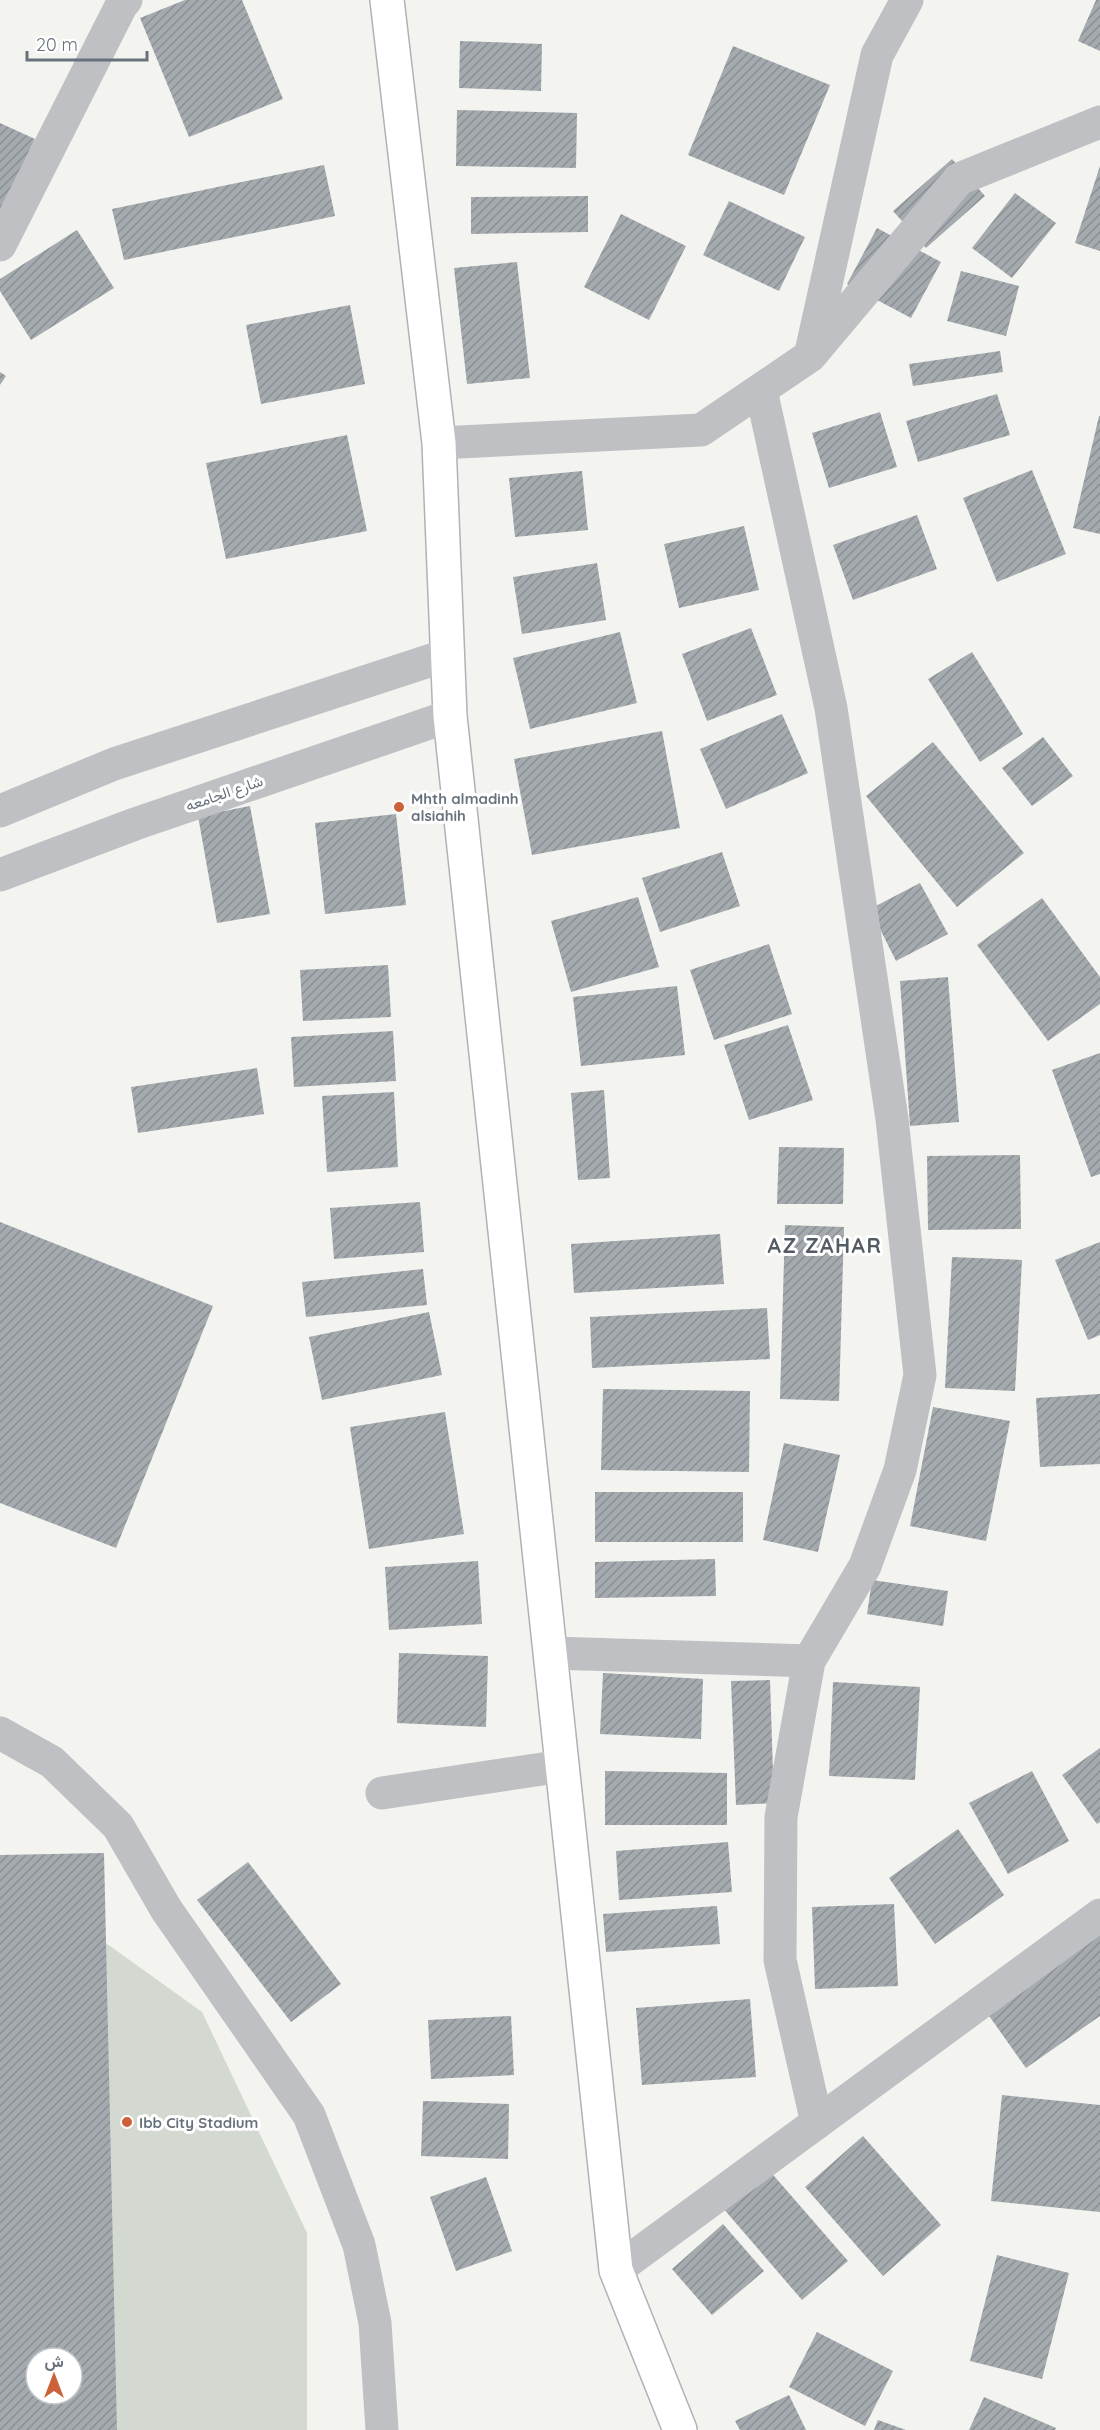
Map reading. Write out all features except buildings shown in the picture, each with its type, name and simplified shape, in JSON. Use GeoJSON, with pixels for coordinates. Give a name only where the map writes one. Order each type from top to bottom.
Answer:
{"type":"FeatureCollection","features":[{"type":"Feature","properties":{"kind":"main road"},"geometry":{"type":"LineString","coordinates":[[387,0],[439,443],[450,716],[616,2270],[680,2430]]}},
{"type":"Feature","properties":{"kind":"street"},"geometry":{"type":"LineString","coordinates":[[0,245],[126,0]]}},
{"type":"Feature","properties":{"kind":"street"},"geometry":{"type":"LineString","coordinates":[[810,356],[877,55],[907,0]]}},
{"type":"Feature","properties":{"kind":"street"},"geometry":{"type":"LineString","coordinates":[[439,443],[701,430],[810,356],[959,179],[1100,122]]}},
{"type":"Feature","properties":{"kind":"street"},"geometry":{"type":"LineString","coordinates":[[761,390],[831,708],[892,1119],[920,1375],[900,1470],[865,1566],[809,1661],[781,1817],[780,1960],[817,2123]]}},
{"type":"Feature","properties":{"kind":"street"},"geometry":{"type":"LineString","coordinates":[[0,811],[114,764],[447,655]]}},
{"type":"Feature","properties":{"kind":"street","name":"شارع الجامعه"},"geometry":{"type":"LineString","coordinates":[[0,875],[135,824],[450,716]]}},
{"type":"Feature","properties":{"kind":"street"},"geometry":{"type":"LineString","coordinates":[[551,1653],[809,1661]]}},
{"type":"Feature","properties":{"kind":"street"},"geometry":{"type":"LineString","coordinates":[[0,1733],[52,1762],[118,1826],[166,1909],[309,2115],[360,2245],[375,2323],[382,2430]]}},
{"type":"Feature","properties":{"kind":"street"},"geometry":{"type":"LineString","coordinates":[[382,1793],[562,1766]]}},
{"type":"Feature","properties":{"kind":"street"},"geometry":{"type":"LineString","coordinates":[[616,2270],[1100,1915]]}},
{"type":"Feature","properties":{"kind":"shaded area","name":"Ibb City Stadium"},"geometry":{"type":"Polygon","coordinates":[[[0,1867],[202,2012],[307,2233],[307,2430],[0,2430],[0,1867]]]}},
{"type":"Feature","properties":{"kind":"place","name":"Mhth almadinh alsiahih"},"geometry":{"type":"Point","coordinates":[399,807]}},
{"type":"Feature","properties":{"kind":"place","name":"Ibb City Stadium"},"geometry":{"type":"Point","coordinates":[127,2122]}},
{"type":"Feature","properties":{"kind":"district","name":"AZ ZAHAR"},"geometry":{"type":"Point","coordinates":[825,1245]}}]}
